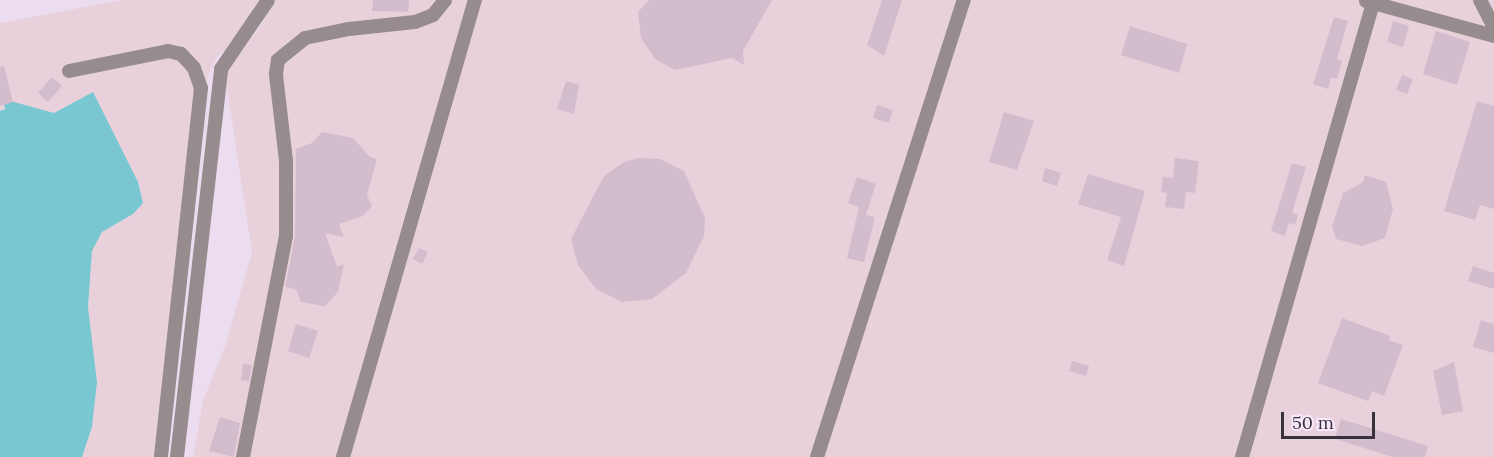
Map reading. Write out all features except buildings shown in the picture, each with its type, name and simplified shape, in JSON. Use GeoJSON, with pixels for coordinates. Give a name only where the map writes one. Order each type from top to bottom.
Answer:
{"type":"FeatureCollection","features":[{"type":"Feature","properties":{"kind":"lane"},"geometry":{"type":"LineString","coordinates":[[177,457],[221,69],[268,0]]}},
{"type":"Feature","properties":{"kind":"lane"},"geometry":{"type":"LineString","coordinates":[[243,457],[286,236],[286,161],[276,74],[278,60],[305,38],[349,28],[415,22],[433,15],[445,0]]}},
{"type":"Feature","properties":{"kind":"lane"},"geometry":{"type":"LineString","coordinates":[[343,457],[475,0]]}},
{"type":"Feature","properties":{"kind":"lane"},"geometry":{"type":"LineString","coordinates":[[817,457],[964,0]]}},
{"type":"Feature","properties":{"kind":"lane"},"geometry":{"type":"LineString","coordinates":[[1401,10],[1415,0]]}},
{"type":"Feature","properties":{"kind":"lane"},"geometry":{"type":"LineString","coordinates":[[1480,0],[1494,28]]}},
{"type":"Feature","properties":{"kind":"lane"},"geometry":{"type":"LineString","coordinates":[[1242,457],[1368,1],[1494,36]]}},
{"type":"Feature","properties":{"kind":"lane"},"geometry":{"type":"LineString","coordinates":[[69,71],[168,51],[181,54],[195,68],[201,88],[161,457]]}},
{"type":"Feature","properties":{"kind":"shaded area"},"geometry":{"type":"Polygon","coordinates":[[[122,0],[259,0],[233,44],[218,56],[208,74],[166,457],[82,457],[92,427],[97,382],[88,307],[92,251],[102,232],[133,214],[143,203],[138,182],[93,92],[54,113],[3,100],[5,109],[0,111],[0,23],[122,0]]]}},
{"type":"Feature","properties":{"kind":"shaded area"},"geometry":{"type":"Polygon","coordinates":[[[273,0],[1494,0],[1494,457],[193,457],[203,401],[226,344],[252,252],[226,82],[229,68],[262,24],[273,0]]]}},
{"type":"Feature","properties":{"kind":"water"},"geometry":{"type":"Polygon","coordinates":[[[93,92],[138,182],[143,203],[133,214],[102,232],[92,251],[88,307],[97,382],[92,427],[82,457],[0,457],[0,111],[5,109],[3,99],[54,113],[93,92]]]}}]}
